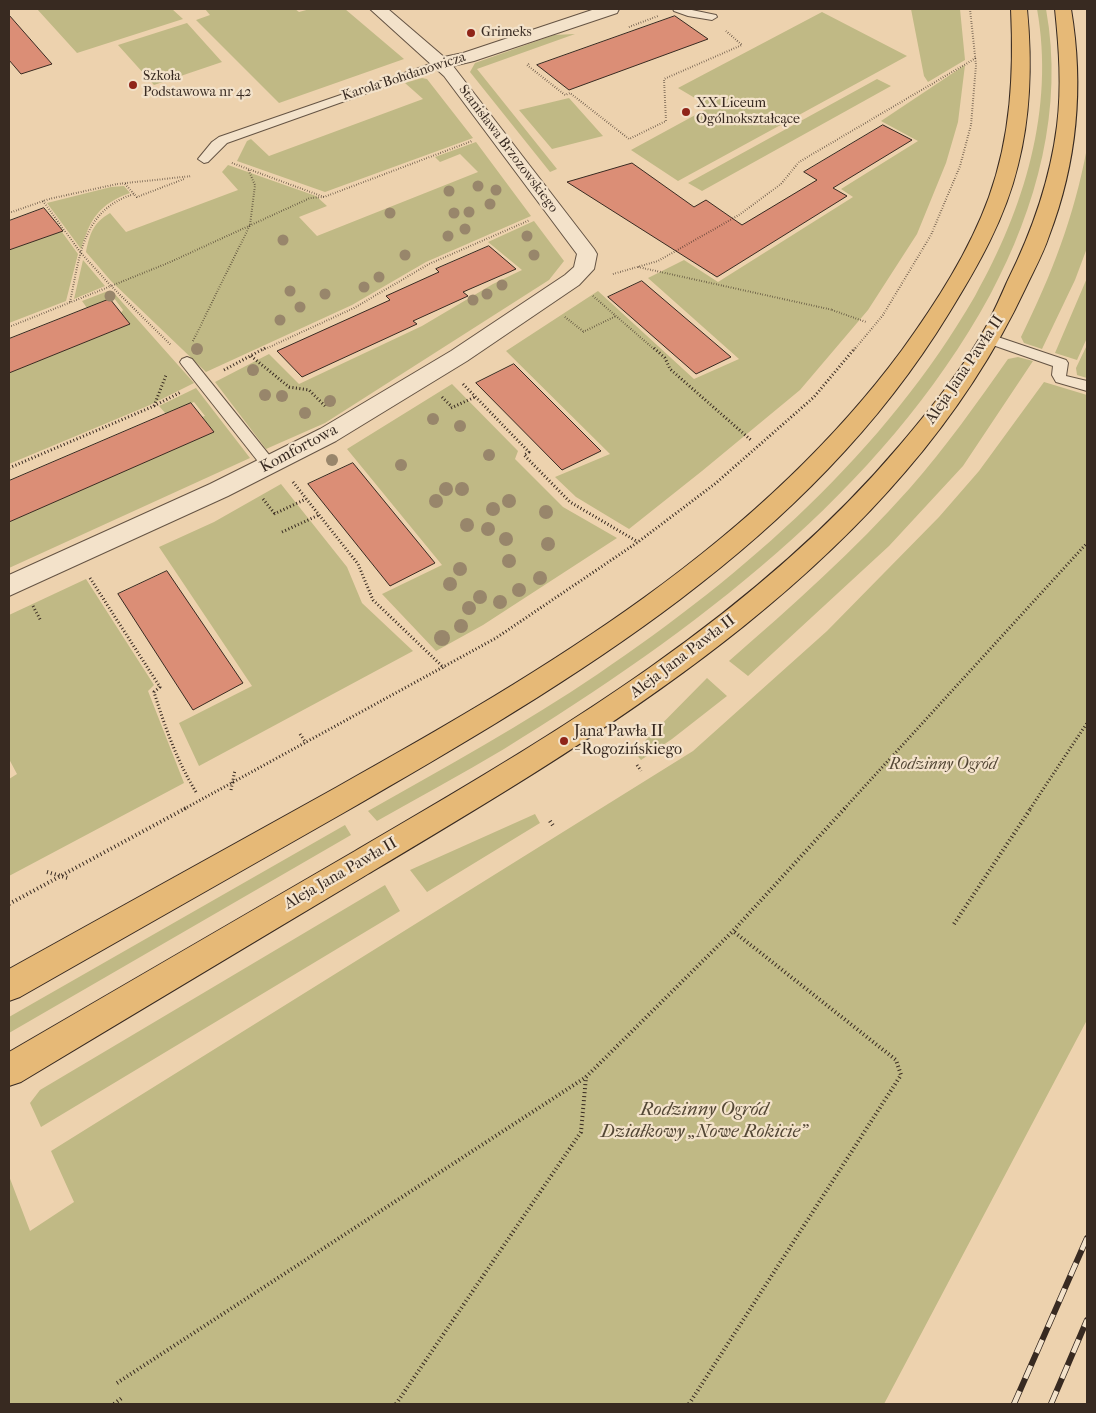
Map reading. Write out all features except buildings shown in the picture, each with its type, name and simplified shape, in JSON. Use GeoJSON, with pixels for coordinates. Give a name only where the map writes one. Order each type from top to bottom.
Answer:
{"type":"FeatureCollection","features":[{"type":"Feature","properties":{"kind":"main road"},"geometry":{"type":"LineString","coordinates":[[9,986],[459,732],[563,668],[629,624],[699,571],[810,472],[874,402],[928,333],[970,261],[988,224],[1002,189],[1010,161],[1020,108],[1023,50],[1019,9]]}},
{"type":"Feature","properties":{"kind":"main road","name":"Aleja Jana Pawła II"},"geometry":{"type":"LineString","coordinates":[[9,1070],[564,741],[686,656],[774,585],[849,516],[880,484],[934,419],[965,377],[990,339],[1029,263],[1056,188],[1066,136],[1070,78],[1063,9]]}},
{"type":"Feature","properties":{"kind":"street","name":"Stanisława Brzozowskiego"},"geometry":{"type":"LineString","coordinates":[[378,9],[442,63],[587,254],[584,269],[572,280]]}},
{"type":"Feature","properties":{"kind":"street","name":"Karola Bohdanowicza"},"geometry":{"type":"LineString","coordinates":[[442,63],[468,57],[610,9]]}},
{"type":"Feature","properties":{"kind":"street","name":"Komfortowa"},"geometry":{"type":"LineString","coordinates":[[9,586],[93,549],[269,464],[344,425],[458,356],[572,280]]}},
{"type":"Feature","properties":{"kind":"lane"},"geometry":{"type":"LineString","coordinates":[[678,9],[688,13],[712,17]]}},
{"type":"Feature","properties":{"kind":"lane","name":"Karola Bohdanowicza"},"geometry":{"type":"LineString","coordinates":[[204,159],[223,140],[442,63]]}},
{"type":"Feature","properties":{"kind":"lane"},"geometry":{"type":"LineString","coordinates":[[990,339],[1061,363],[1059,375],[1062,378],[1087,386]]}},
{"type":"Feature","properties":{"kind":"lane"},"geometry":{"type":"LineString","coordinates":[[186,361],[269,464]]}},
{"type":"Feature","properties":{"kind":"path"},"geometry":{"type":"LineString","coordinates":[[627,27],[678,9]]}},
{"type":"Feature","properties":{"kind":"path"},"geometry":{"type":"LineString","coordinates":[[9,904],[496,638],[638,542],[716,484],[814,397],[884,315],[931,235],[960,166],[971,125],[976,58],[970,9]]}},
{"type":"Feature","properties":{"kind":"path"},"geometry":{"type":"LineString","coordinates":[[537,61],[528,65],[565,95],[570,93],[630,139],[666,121],[664,79],[742,45],[712,17]]}},
{"type":"Feature","properties":{"kind":"path"},"geometry":{"type":"LineString","coordinates":[[607,277],[658,261],[739,216],[781,184],[799,162],[976,58]]}},
{"type":"Feature","properties":{"kind":"path"},"geometry":{"type":"LineString","coordinates":[[9,326],[168,263],[310,198],[324,197],[478,139]]}},
{"type":"Feature","properties":{"kind":"path"},"geometry":{"type":"LineString","coordinates":[[229,162],[324,197]]}},
{"type":"Feature","properties":{"kind":"path"},"geometry":{"type":"LineString","coordinates":[[154,406],[170,366],[186,361],[250,225],[255,185],[248,169]]}},
{"type":"Feature","properties":{"kind":"path"},"geometry":{"type":"LineString","coordinates":[[125,184],[137,197],[187,178]]}},
{"type":"Feature","properties":{"kind":"path"},"geometry":{"type":"LineString","coordinates":[[9,213],[43,201],[74,194]]}},
{"type":"Feature","properties":{"kind":"path"},"geometry":{"type":"LineString","coordinates":[[70,303],[82,254],[94,222],[105,208],[117,200],[134,194]]}},
{"type":"Feature","properties":{"kind":"path"},"geometry":{"type":"LineString","coordinates":[[43,201],[82,254],[111,286],[186,361]]}},
{"type":"Feature","properties":{"kind":"path"},"geometry":{"type":"LineString","coordinates":[[9,468],[154,406],[281,340],[354,308],[429,264],[535,217]]}},
{"type":"Feature","properties":{"kind":"path"},"geometry":{"type":"LineString","coordinates":[[637,267],[832,310],[866,322]]}},
{"type":"Feature","properties":{"kind":"path"},"geometry":{"type":"LineString","coordinates":[[592,295],[665,358],[670,369],[752,441]]}},
{"type":"Feature","properties":{"kind":"path"},"geometry":{"type":"LineString","coordinates":[[562,315],[584,332],[616,316]]}},
{"type":"Feature","properties":{"kind":"path"},"geometry":{"type":"LineString","coordinates":[[251,356],[289,387],[309,390],[344,425]]}},
{"type":"Feature","properties":{"kind":"path"},"geometry":{"type":"LineString","coordinates":[[459,380],[529,452],[524,455],[570,502],[638,542]]}},
{"type":"Feature","properties":{"kind":"path"},"geometry":{"type":"LineString","coordinates":[[451,408],[475,397]]}},
{"type":"Feature","properties":{"kind":"path"},"geometry":{"type":"LineString","coordinates":[[291,479],[358,564],[373,600],[444,668]]}},
{"type":"Feature","properties":{"kind":"path"},"geometry":{"type":"LineString","coordinates":[[259,494],[274,514],[306,499]]}},
{"type":"Feature","properties":{"kind":"path"},"geometry":{"type":"LineString","coordinates":[[282,532],[319,515]]}},
{"type":"Feature","properties":{"kind":"path"},"geometry":{"type":"LineString","coordinates":[[117,1383],[586,1077],[733,931],[1087,543]]}},
{"type":"Feature","properties":{"kind":"path"},"geometry":{"type":"LineString","coordinates":[[88,574],[160,687],[154,692],[168,734],[196,792]]}},
{"type":"Feature","properties":{"kind":"path"},"geometry":{"type":"LineString","coordinates":[[30,601],[41,621]]}},
{"type":"Feature","properties":{"kind":"path"},"geometry":{"type":"LineString","coordinates":[[954,924],[1087,723]]}},
{"type":"Feature","properties":{"kind":"path"},"geometry":{"type":"LineString","coordinates":[[300,734],[306,743]]}},
{"type":"Feature","properties":{"kind":"path"},"geometry":{"type":"LineString","coordinates":[[637,765],[641,771]]}},
{"type":"Feature","properties":{"kind":"path"},"geometry":{"type":"LineString","coordinates":[[231,790],[235,770]]}},
{"type":"Feature","properties":{"kind":"path"},"geometry":{"type":"LineString","coordinates":[[550,821],[554,827]]}},
{"type":"Feature","properties":{"kind":"path"},"geometry":{"type":"LineString","coordinates":[[47,872],[68,878]]}},
{"type":"Feature","properties":{"kind":"path"},"geometry":{"type":"LineString","coordinates":[[690,1404],[901,1075],[896,1060],[733,931]]}},
{"type":"Feature","properties":{"kind":"path"},"geometry":{"type":"LineString","coordinates":[[396,1404],[581,1132],[586,1077]]}},
{"type":"Feature","properties":{"kind":"path"},"geometry":{"type":"LineString","coordinates":[[114,1404],[123,1398]]}},
{"type":"Feature","properties":{"kind":"green space"},"geometry":{"type":"Polygon","coordinates":[[[37,9],[172,9],[183,19],[77,53],[37,9]]]}},
{"type":"Feature","properties":{"kind":"green space"},"geometry":{"type":"Polygon","coordinates":[[[205,9],[295,9],[299,12],[310,9],[345,9],[404,59],[279,103],[196,20],[210,15],[205,9]]]}},
{"type":"Feature","properties":{"kind":"green space"},"geometry":{"type":"Polygon","coordinates":[[[911,9],[960,9],[965,60],[928,82],[924,76],[911,9]]]}},
{"type":"Feature","properties":{"kind":"green space"},"geometry":{"type":"Polygon","coordinates":[[[1037,9],[1046,9],[1051,46],[1051,83],[1049,120],[1033,192],[1007,262],[990,295],[946,367],[895,433],[838,495],[777,553],[712,607],[644,657],[504,749],[377,821],[368,811],[542,710],[598,674],[707,595],[759,552],[808,506],[855,458],[899,407],[939,353],[975,296],[1008,229],[1021,193],[1038,121],[1042,84],[1042,46],[1037,9]]]}},
{"type":"Feature","properties":{"kind":"green space"},"geometry":{"type":"Polygon","coordinates":[[[822,12],[907,56],[678,181],[631,150],[710,107],[678,88],[822,12]]]}},
{"type":"Feature","properties":{"kind":"green space"},"geometry":{"type":"Polygon","coordinates":[[[187,23],[222,62],[154,85],[118,45],[187,23]]]}},
{"type":"Feature","properties":{"kind":"green space"},"geometry":{"type":"Polygon","coordinates":[[[575,34],[477,69],[557,169],[550,172],[470,72],[475,63],[554,35],[575,34]]]}},
{"type":"Feature","properties":{"kind":"green space"},"geometry":{"type":"Polygon","coordinates":[[[965,65],[958,122],[946,163],[917,234],[868,310],[800,390],[629,529],[576,497],[555,477],[610,454],[506,351],[598,291],[694,379],[739,359],[648,278],[684,260],[718,282],[853,197],[841,189],[918,141],[881,121],[965,65]]]}},
{"type":"Feature","properties":{"kind":"green space"},"geometry":{"type":"Polygon","coordinates":[[[422,78],[427,79],[473,138],[325,192],[237,161],[247,141],[251,139],[269,156],[423,99],[405,83],[422,78]]]}},
{"type":"Feature","properties":{"kind":"green space"},"geometry":{"type":"Polygon","coordinates":[[[877,79],[891,86],[702,191],[688,183],[877,79]]]}},
{"type":"Feature","properties":{"kind":"green space"},"geometry":{"type":"Polygon","coordinates":[[[569,98],[603,136],[552,149],[519,110],[569,98]]]}},
{"type":"Feature","properties":{"kind":"green space"},"geometry":{"type":"Polygon","coordinates":[[[476,142],[531,216],[426,262],[352,305],[206,372],[111,281],[86,252],[93,229],[110,213],[126,232],[238,190],[222,172],[228,165],[316,196],[327,206],[299,217],[317,236],[478,172],[460,154],[440,162],[435,157],[476,142]]]}},
{"type":"Feature","properties":{"kind":"green space"},"geometry":{"type":"Polygon","coordinates":[[[1087,148],[1087,248],[1075,280],[1042,349],[1024,343],[1021,337],[1043,291],[1061,245],[1076,198],[1087,148]]]}},
{"type":"Feature","properties":{"kind":"green space"},"geometry":{"type":"Polygon","coordinates":[[[124,186],[130,193],[111,202],[97,214],[88,229],[81,249],[47,203],[111,187],[124,186]]]}},
{"type":"Feature","properties":{"kind":"green space"},"geometry":{"type":"Polygon","coordinates":[[[534,221],[564,261],[549,280],[325,423],[266,449],[215,382],[269,354],[299,384],[422,326],[493,284],[522,270],[488,242],[534,221]]]}},
{"type":"Feature","properties":{"kind":"green space"},"geometry":{"type":"Polygon","coordinates":[[[62,232],[78,254],[66,301],[9,323],[9,250],[62,232]]]}},
{"type":"Feature","properties":{"kind":"green space"},"geometry":{"type":"Polygon","coordinates":[[[83,260],[105,286],[74,299],[83,260]]]}},
{"type":"Feature","properties":{"kind":"green space"},"geometry":{"type":"Polygon","coordinates":[[[1087,278],[1087,338],[1077,360],[1055,353],[1087,278]]]}},
{"type":"Feature","properties":{"kind":"green space"},"geometry":{"type":"Polygon","coordinates":[[[108,291],[114,293],[194,383],[150,405],[9,464],[9,373],[130,324],[121,313],[123,310],[114,298],[87,308],[82,301],[108,291]]]}},
{"type":"Feature","properties":{"kind":"green space"},"geometry":{"type":"Polygon","coordinates":[[[1087,345],[1087,378],[1077,375],[1076,368],[1087,345]]]}},
{"type":"Feature","properties":{"kind":"green space"},"geometry":{"type":"Polygon","coordinates":[[[1018,357],[1033,361],[963,466],[889,546],[748,676],[729,661],[822,578],[889,511],[949,441],[1008,359],[1018,357]]]}},
{"type":"Feature","properties":{"kind":"green space","name":"Rodzinny Ogród Działkowy „Nowe Rokicie”"},"geometry":{"type":"Polygon","coordinates":[[[1044,382],[1087,395],[1087,1020],[884,1404],[9,1404],[9,1176],[30,1231],[74,1202],[51,1151],[693,751],[827,631],[939,517],[979,471],[1044,382]]]}},
{"type":"Feature","properties":{"kind":"green space"},"geometry":{"type":"Polygon","coordinates":[[[452,384],[518,451],[515,459],[563,507],[617,538],[483,625],[436,651],[382,594],[442,565],[347,449],[452,384]]]}},
{"type":"Feature","properties":{"kind":"green space"},"geometry":{"type":"Polygon","coordinates":[[[196,388],[250,458],[9,568],[9,522],[214,432],[202,417],[205,416],[194,402],[166,414],[159,406],[196,388]]]}},
{"type":"Feature","properties":{"kind":"green space"},"geometry":{"type":"Polygon","coordinates":[[[281,484],[347,567],[362,603],[413,651],[199,766],[179,723],[252,686],[159,547],[214,522],[281,484]]]}},
{"type":"Feature","properties":{"kind":"green space"},"geometry":{"type":"Polygon","coordinates":[[[86,579],[154,685],[148,691],[184,783],[9,876],[9,779],[17,774],[9,759],[9,615],[86,579]]]}},
{"type":"Feature","properties":{"kind":"green space"},"geometry":{"type":"Polygon","coordinates":[[[707,678],[727,696],[672,739],[641,760],[634,752],[707,678]]]}},
{"type":"Feature","properties":{"kind":"green space"},"geometry":{"type":"Polygon","coordinates":[[[535,814],[540,823],[427,892],[410,870],[535,814]]]}},
{"type":"Feature","properties":{"kind":"green space"},"geometry":{"type":"Polygon","coordinates":[[[345,825],[351,835],[9,1033],[9,1017],[345,825]]]}},
{"type":"Feature","properties":{"kind":"green space"},"geometry":{"type":"Polygon","coordinates":[[[385,885],[400,911],[41,1127],[30,1103],[40,1090],[385,885]]]}},
{"type":"Feature","properties":{"kind":"railway"},"geometry":{"type":"LineString","coordinates":[[1014,1404],[1087,1238]]}},
{"type":"Feature","properties":{"kind":"railway"},"geometry":{"type":"LineString","coordinates":[[1051,1404],[1087,1320]]}},
{"type":"Feature","properties":{"kind":"place","name":"Grimeks"},"geometry":{"type":"Point","coordinates":[471,33]}},
{"type":"Feature","properties":{"kind":"place","name":"Szkoła Podstawowa nr 42"},"geometry":{"type":"Point","coordinates":[133,85]}},
{"type":"Feature","properties":{"kind":"place","name":"XX Liceum Ogólnokształcące"},"geometry":{"type":"Point","coordinates":[686,112]}},
{"type":"Feature","properties":{"kind":"place","name":"Jana Pawła II - Rogozińskiego"},"geometry":{"type":"Point","coordinates":[564,741]}},
{"type":"Feature","properties":{"kind":"park label","name":"Rodzinny Ogród"},"geometry":{"type":"Point","coordinates":[943,765]}}]}
